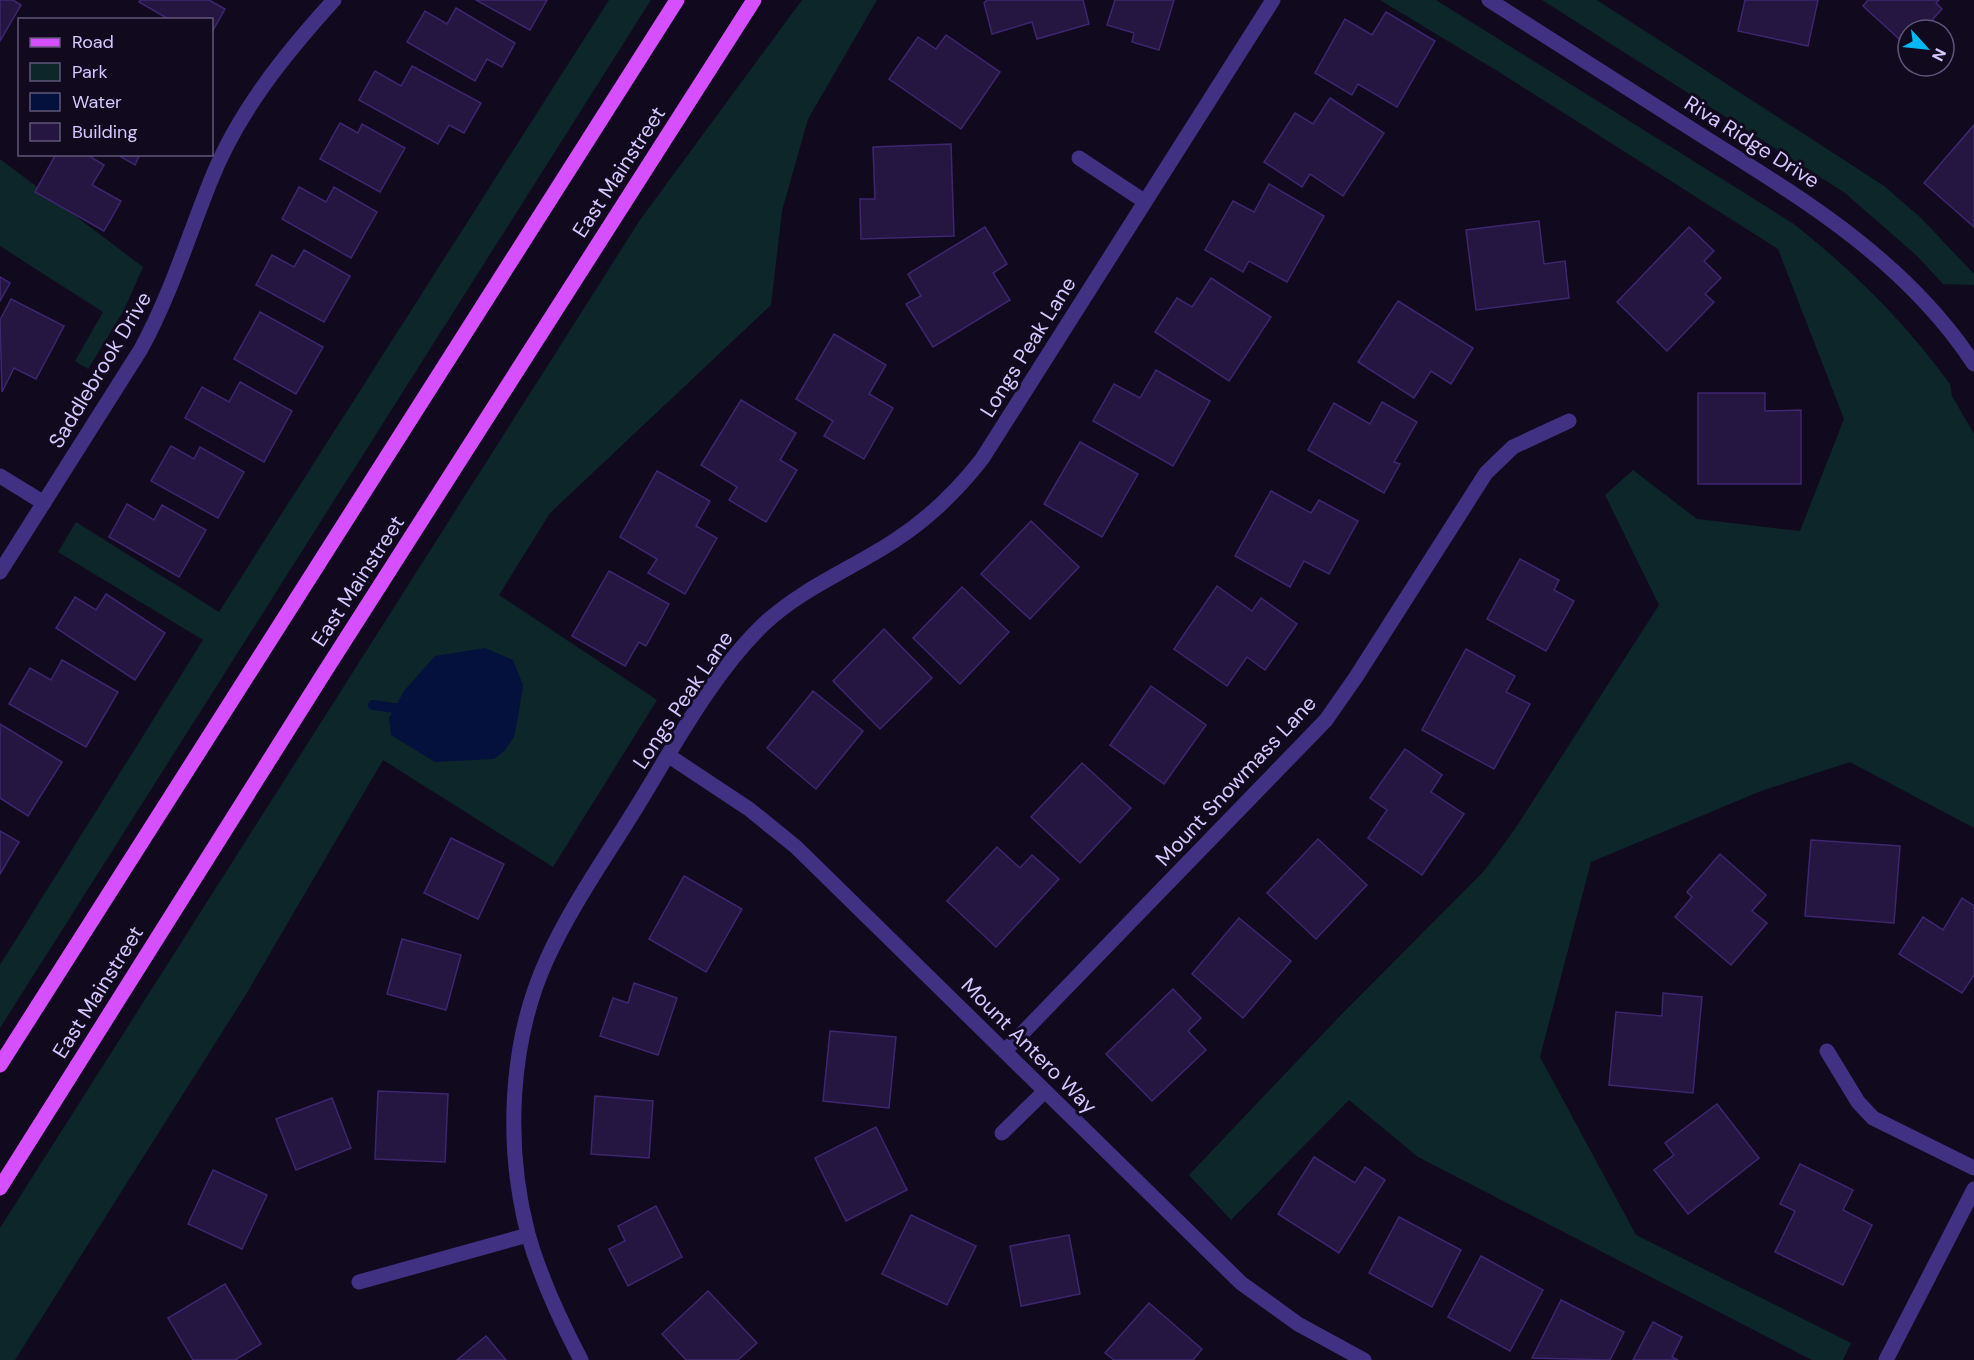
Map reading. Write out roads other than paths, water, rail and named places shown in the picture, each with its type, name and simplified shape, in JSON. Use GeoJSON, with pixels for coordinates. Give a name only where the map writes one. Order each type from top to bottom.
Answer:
{"type":"FeatureCollection","features":[{"type":"Feature","properties":{"kind":"main road","name":"East Mainstreet"},"geometry":{"type":"LineString","coordinates":[[0,1065],[677,0]]}},
{"type":"Feature","properties":{"kind":"main road","name":"East Mainstreet"},"geometry":{"type":"LineString","coordinates":[[0,1188],[330,663],[754,0]]}},
{"type":"Feature","properties":{"kind":"street","name":"Saddlebrook Drive"},"geometry":{"type":"LineString","coordinates":[[0,572],[141,349],[162,311],[211,179],[240,123],[268,77],[334,0]]}},
{"type":"Feature","properties":{"kind":"street","name":"Longs Peak Lane"},"geometry":{"type":"LineString","coordinates":[[581,1360],[553,1301],[528,1235],[516,1167],[514,1108],[520,1050],[532,998],[558,938],[730,661],[766,622],[799,595],[902,535],[958,488],[995,440],[1273,0]]}},
{"type":"Feature","properties":{"kind":"street","name":"Riva Ridge Drive"},"geometry":{"type":"LineString","coordinates":[[1489,0],[1822,212],[1852,234],[1901,278],[1971,354]]}},
{"type":"Feature","properties":{"kind":"street"},"geometry":{"type":"LineString","coordinates":[[1079,158],[1144,201]]}},
{"type":"Feature","properties":{"kind":"street","name":"Mount Snowmass Lane"},"geometry":{"type":"LineString","coordinates":[[1005,1052],[1326,720],[1356,677],[1486,472],[1513,447],[1569,421]]}},
{"type":"Feature","properties":{"kind":"street"},"geometry":{"type":"LineString","coordinates":[[0,476],[44,503]]}},
{"type":"Feature","properties":{"kind":"street","name":"Mount Antero Way"},"geometry":{"type":"LineString","coordinates":[[669,756],[749,809],[796,847],[1241,1283],[1298,1324],[1364,1360]]}},
{"type":"Feature","properties":{"kind":"street"},"geometry":{"type":"LineString","coordinates":[[1827,1051],[1858,1102],[1873,1118],[1974,1168]]}},
{"type":"Feature","properties":{"kind":"street"},"geometry":{"type":"LineString","coordinates":[[1002,1133],[1046,1091]]}},
{"type":"Feature","properties":{"kind":"street"},"geometry":{"type":"LineString","coordinates":[[1886,1360],[1974,1189]]}},
{"type":"Feature","properties":{"kind":"street"},"geometry":{"type":"LineString","coordinates":[[359,1282],[528,1235]]}},
{"type":"Feature","properties":{"kind":"water"},"geometry":{"type":"Polygon","coordinates":[[[485,648],[513,660],[523,685],[514,737],[505,750],[494,759],[435,762],[391,735],[389,718],[404,691],[435,656],[485,648]]]}},
{"type":"Feature","properties":{"kind":"waterway"},"geometry":{"type":"LineString","coordinates":[[373,705],[408,710]]}}]}
